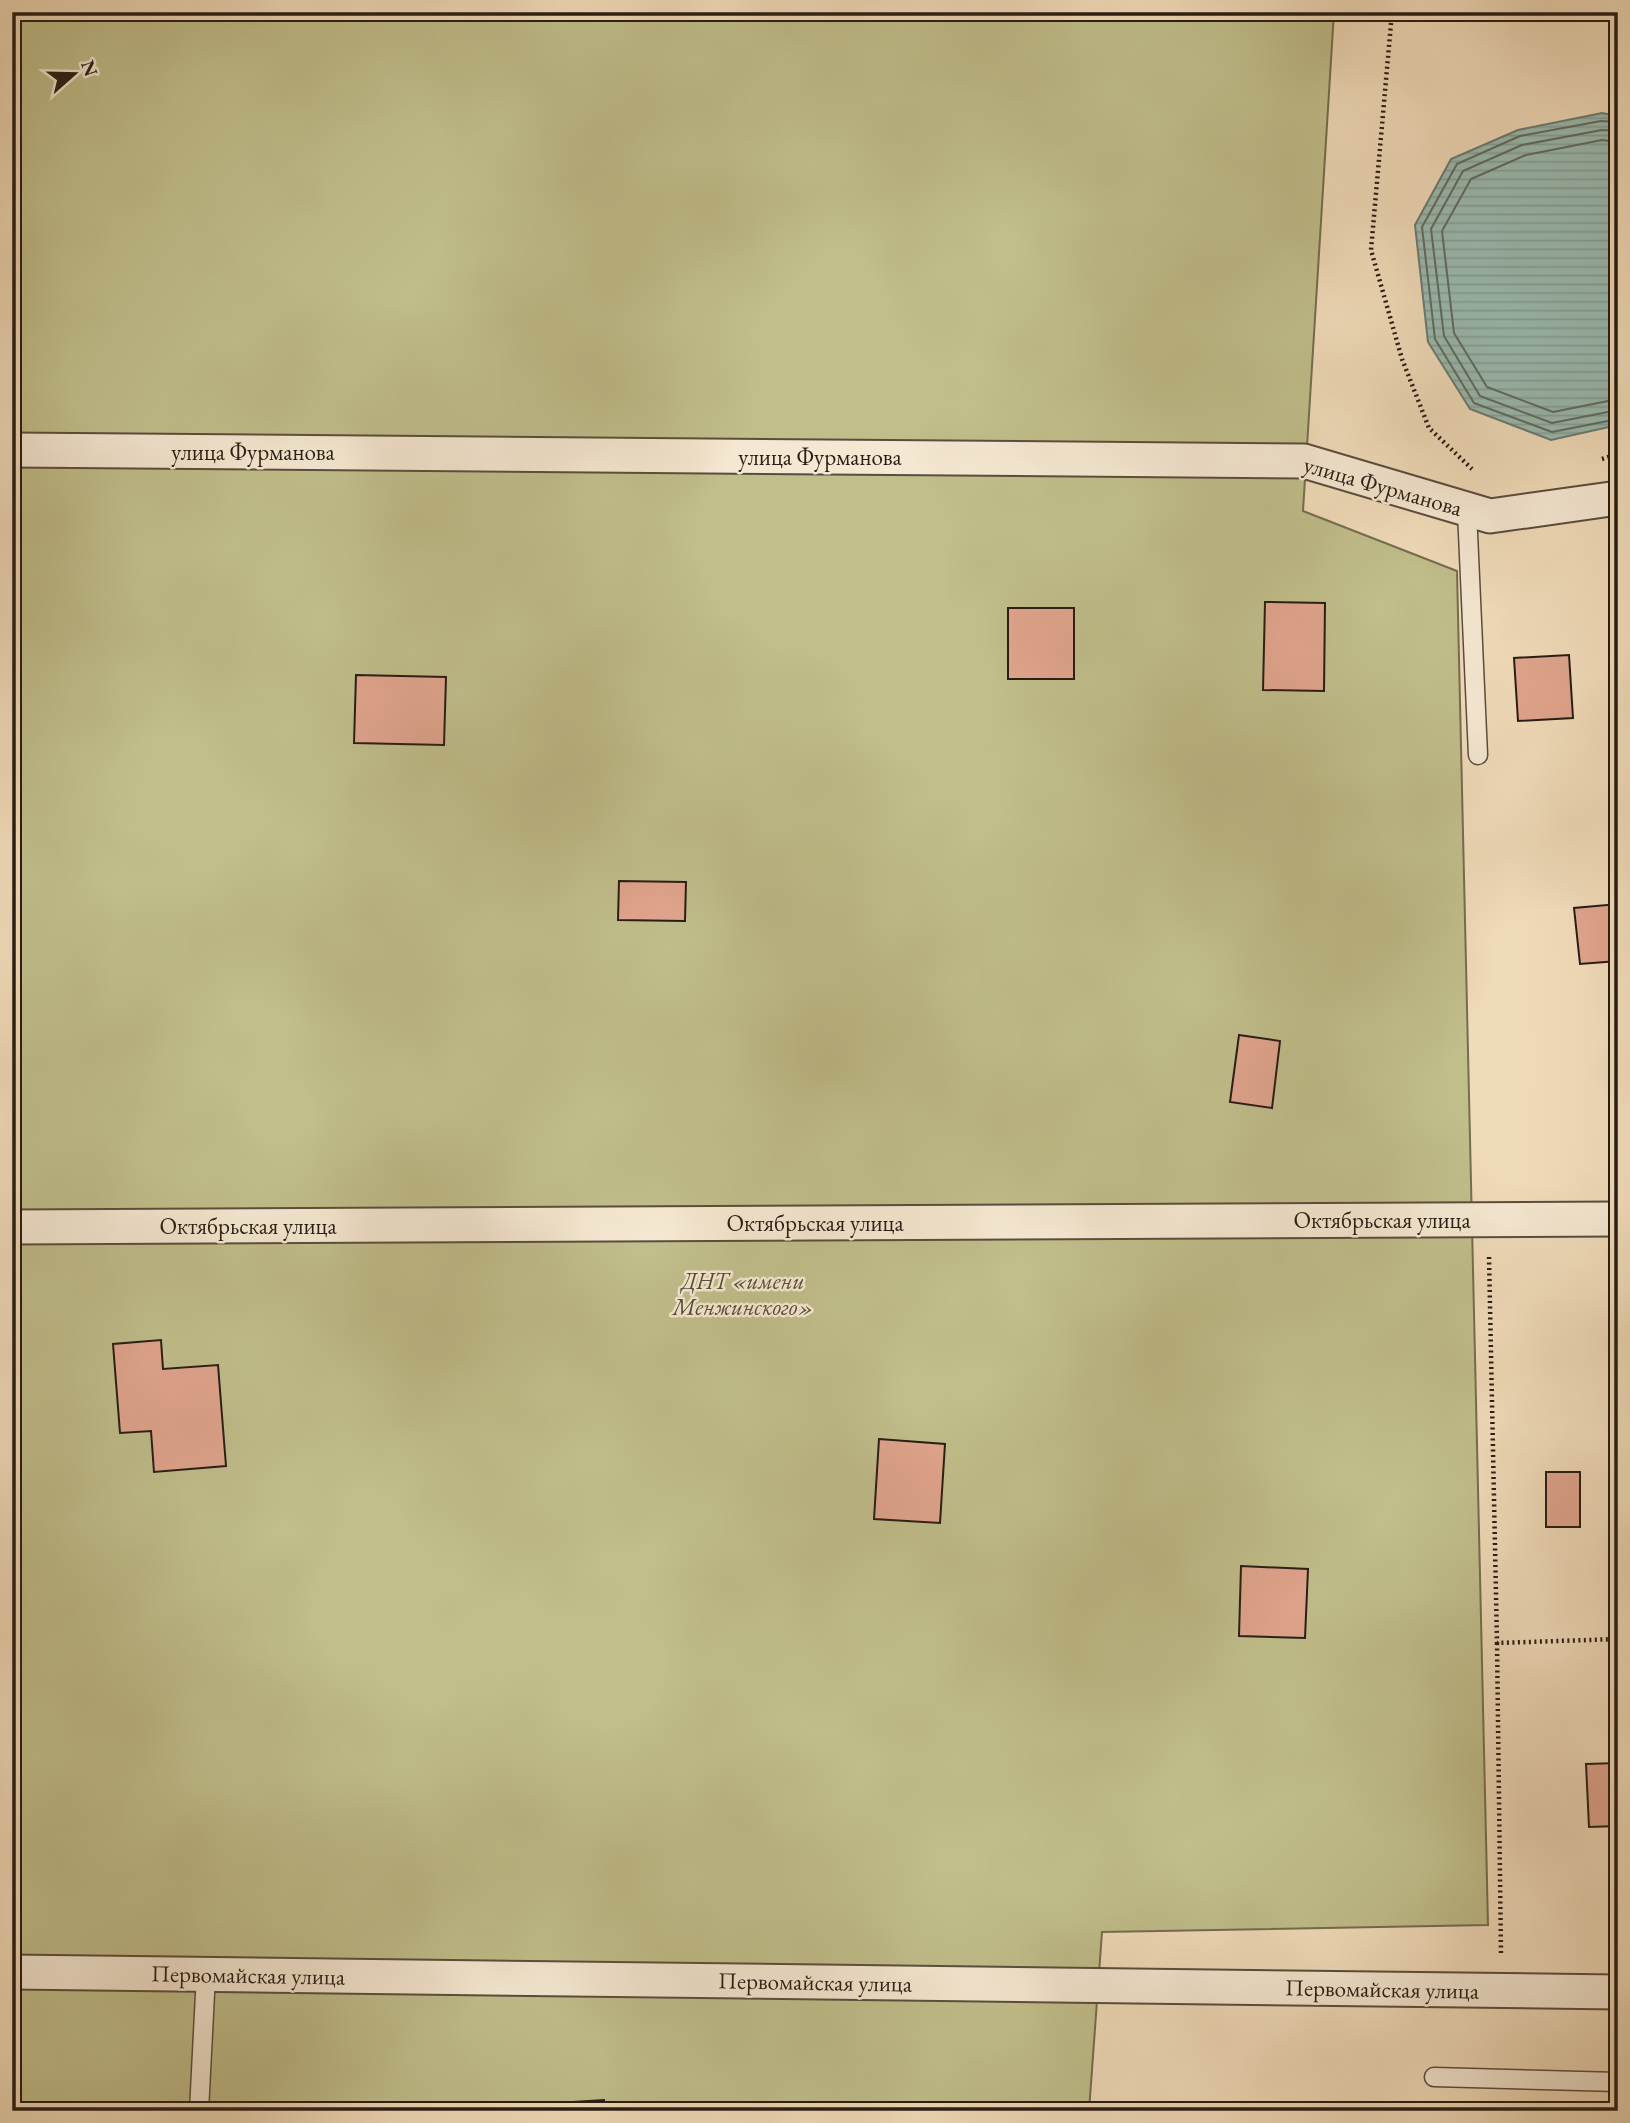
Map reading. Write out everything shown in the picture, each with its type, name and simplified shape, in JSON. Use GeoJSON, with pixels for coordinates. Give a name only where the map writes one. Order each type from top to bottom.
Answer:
{"type":"FeatureCollection","features":[{"type":"Feature","properties":{"kind":"street","name":"улица Фурманова"},"geometry":{"type":"LineString","coordinates":[[12,450],[1304,461],[1490,516],[1618,498]]}},
{"type":"Feature","properties":{"kind":"street","name":"Октябрьская улица"},"geometry":{"type":"LineString","coordinates":[[12,1227],[1618,1219]]}},
{"type":"Feature","properties":{"kind":"street","name":"Первомайская улица"},"geometry":{"type":"LineString","coordinates":[[12,1972],[1618,1992]]}},
{"type":"Feature","properties":{"kind":"lane"},"geometry":{"type":"LineString","coordinates":[[1467,511],[1478,755]]}},
{"type":"Feature","properties":{"kind":"lane"},"geometry":{"type":"LineString","coordinates":[[199,2111],[206,1974]]}},
{"type":"Feature","properties":{"kind":"lane"},"geometry":{"type":"LineString","coordinates":[[1434,2077],[1618,2082]]}},
{"type":"Feature","properties":{"kind":"path"},"geometry":{"type":"LineString","coordinates":[[1391,12],[1371,250],[1402,359],[1429,428],[1474,472]]}},
{"type":"Feature","properties":{"kind":"path"},"geometry":{"type":"LineString","coordinates":[[1593,461],[1618,454]]}},
{"type":"Feature","properties":{"kind":"path"},"geometry":{"type":"LineString","coordinates":[[1488,1220],[1501,1991]]}},
{"type":"Feature","properties":{"kind":"path"},"geometry":{"type":"LineString","coordinates":[[1497,1643],[1618,1639]]}},
{"type":"Feature","properties":{"kind":"green space","name":"ДНТ «имени Менжинского»"},"geometry":{"type":"Polygon","coordinates":[[[12,12],[1334,12],[1303,511],[1457,571],[1488,1925],[1102,1932],[1089,2111],[12,2111],[12,12]]]}},
{"type":"Feature","properties":{"kind":"water"},"geometry":{"type":"Polygon","coordinates":[[[1602,113],[1618,116],[1618,425],[1551,440],[1470,409],[1428,342],[1415,225],[1451,159],[1518,130],[1602,113]]]}},
{"type":"Feature","properties":{"kind":"building"},"geometry":{"type":"Polygon","coordinates":[[[1265,602],[1325,603],[1324,691],[1263,690],[1265,602]]]}},
{"type":"Feature","properties":{"kind":"building"},"geometry":{"type":"Polygon","coordinates":[[[1008,608],[1074,608],[1074,679],[1008,679],[1008,608]]]}},
{"type":"Feature","properties":{"kind":"building"},"geometry":{"type":"Polygon","coordinates":[[[1569,655],[1573,718],[1518,721],[1514,658],[1569,655]]]}},
{"type":"Feature","properties":{"kind":"building"},"geometry":{"type":"Polygon","coordinates":[[[356,675],[446,677],[444,745],[354,743],[356,675]]]}},
{"type":"Feature","properties":{"kind":"building"},"geometry":{"type":"Polygon","coordinates":[[[619,881],[686,882],[685,921],[618,920],[619,881]]]}},
{"type":"Feature","properties":{"kind":"building"},"geometry":{"type":"Polygon","coordinates":[[[1618,904],[1618,961],[1580,964],[1574,908],[1618,904]]]}},
{"type":"Feature","properties":{"kind":"building"},"geometry":{"type":"Polygon","coordinates":[[[1239,1035],[1280,1041],[1272,1108],[1230,1102],[1239,1035]]]}},
{"type":"Feature","properties":{"kind":"building"},"geometry":{"type":"Polygon","coordinates":[[[161,1340],[163,1369],[218,1365],[226,1466],[154,1472],[151,1431],[120,1433],[113,1344],[161,1340]]]}},
{"type":"Feature","properties":{"kind":"building"},"geometry":{"type":"Polygon","coordinates":[[[879,1439],[945,1444],[940,1523],[874,1519],[879,1439]]]}},
{"type":"Feature","properties":{"kind":"building"},"geometry":{"type":"Polygon","coordinates":[[[1546,1472],[1580,1472],[1580,1527],[1546,1527],[1546,1472]]]}},
{"type":"Feature","properties":{"kind":"building"},"geometry":{"type":"Polygon","coordinates":[[[1241,1566],[1308,1569],[1305,1638],[1239,1636],[1241,1566]]]}},
{"type":"Feature","properties":{"kind":"building"},"geometry":{"type":"Polygon","coordinates":[[[1618,1763],[1618,1826],[1589,1827],[1586,1764],[1618,1763]]]}},
{"type":"Feature","properties":{"kind":"building"},"geometry":{"type":"Polygon","coordinates":[[[604,2100],[605,2111],[541,2111],[541,2104],[604,2100]]]}}]}
